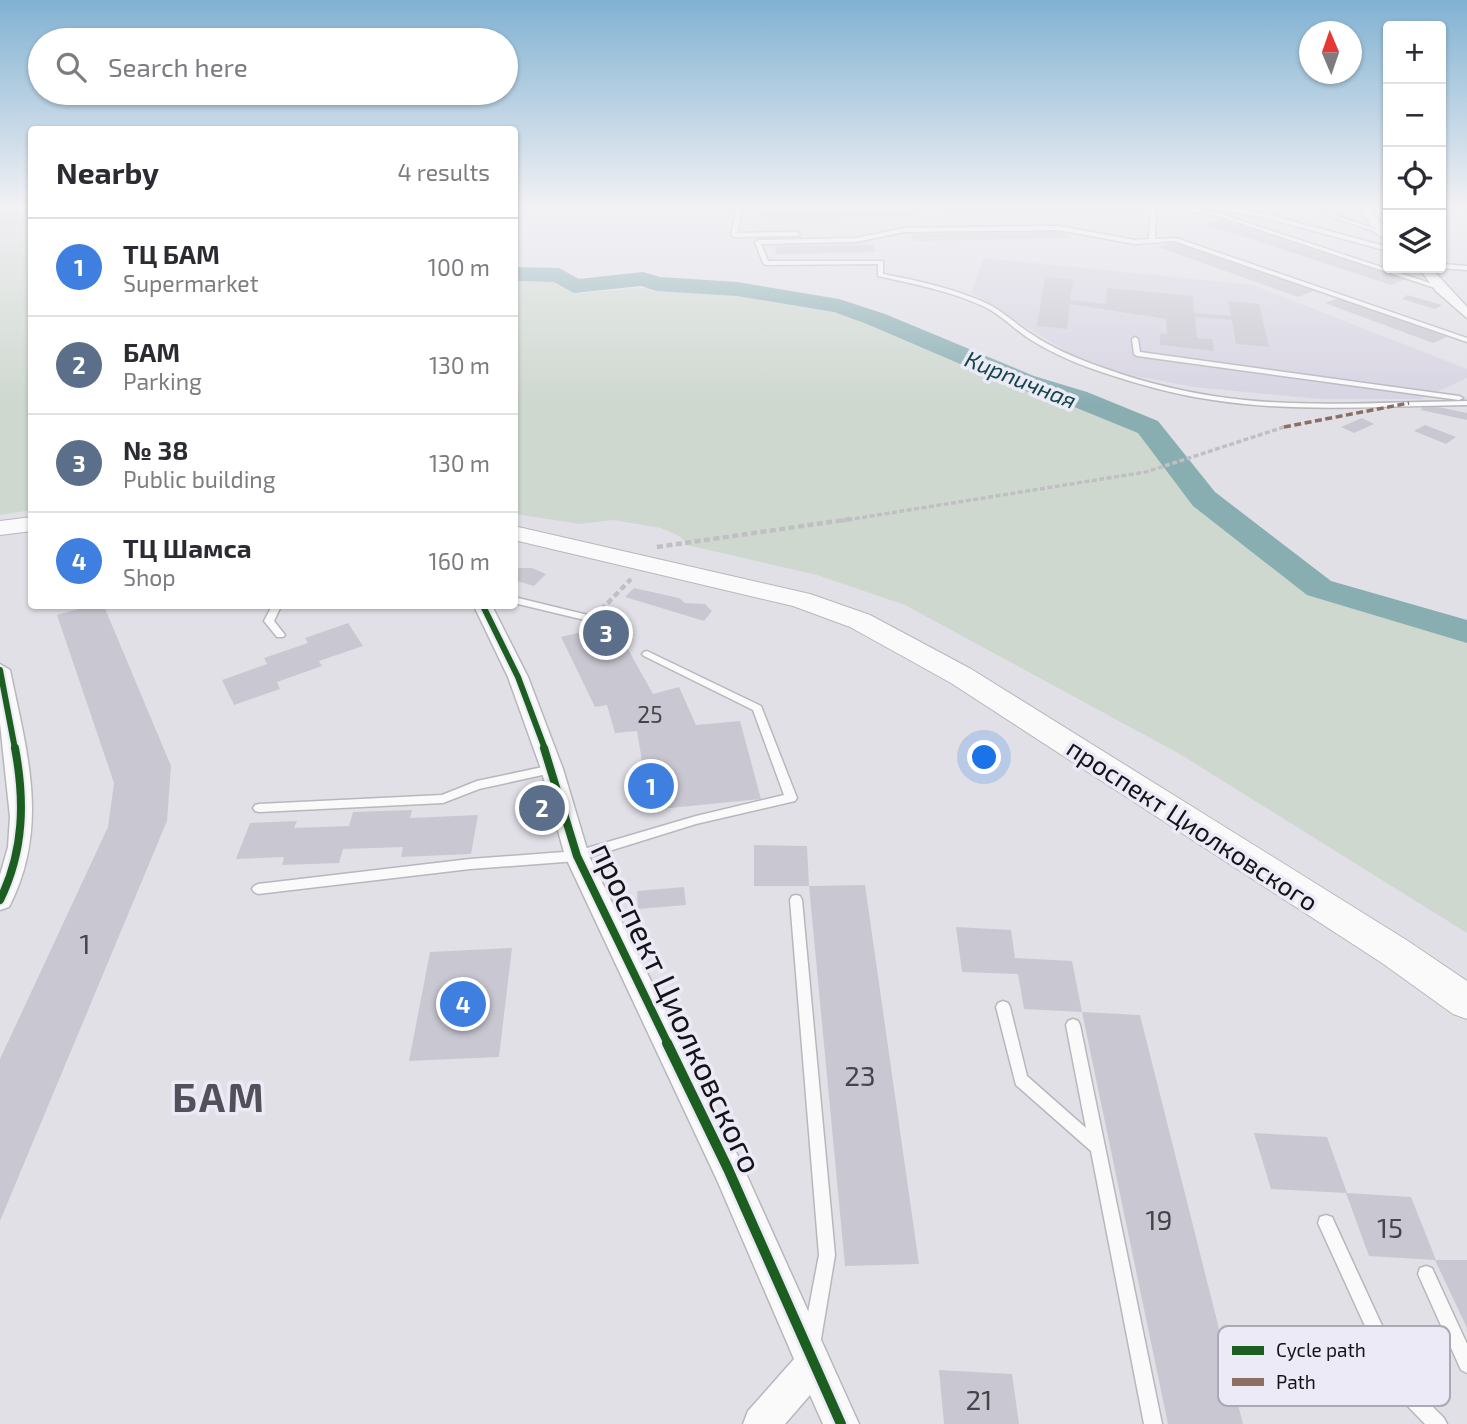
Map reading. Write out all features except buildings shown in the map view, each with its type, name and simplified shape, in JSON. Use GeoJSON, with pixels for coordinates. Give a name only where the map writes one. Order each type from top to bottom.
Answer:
{"type":"FeatureCollection","features":[{"type":"Feature","properties":{"kind":"main road"},"geometry":{"type":"LineString","coordinates":[[0,528],[28,524]]}},
{"type":"Feature","properties":{"kind":"main road","name":"проспект Циолковского"},"geometry":{"type":"LineString","coordinates":[[518,534],[802,600],[860,621],[961,676],[1395,952],[1467,1002]]}},
{"type":"Feature","properties":{"kind":"street"},"geometry":{"type":"LineString","coordinates":[[1429,273],[1467,314]]}},
{"type":"Feature","properties":{"kind":"street","name":"проспект Циолковского"},"geometry":{"type":"LineString","coordinates":[[484,609],[518,677],[552,769],[577,856],[728,1169],[841,1424]]}},
{"type":"Feature","properties":{"kind":"street"},"geometry":{"type":"LineString","coordinates":[[0,670],[24,815],[8,887],[0,900]]}},
{"type":"Feature","properties":{"kind":"street"},"geometry":{"type":"LineString","coordinates":[[761,1424],[812,1357]]}},
{"type":"Feature","properties":{"kind":"lane"},"geometry":{"type":"LineString","coordinates":[[880,271],[880,275],[925,283],[985,305],[1032,338],[1069,357],[1137,381],[1205,396],[1303,405],[1467,401]]}},
{"type":"Feature","properties":{"kind":"lane"},"geometry":{"type":"LineString","coordinates":[[1268,271],[1467,340]]}},
{"type":"Feature","properties":{"kind":"lane"},"geometry":{"type":"LineString","coordinates":[[1390,271],[1440,288]]}},
{"type":"Feature","properties":{"kind":"lane"},"geometry":{"type":"LineString","coordinates":[[1135,339],[1137,354],[1467,401]]}},
{"type":"Feature","properties":{"kind":"lane"},"geometry":{"type":"LineString","coordinates":[[518,601],[593,619]]}},
{"type":"Feature","properties":{"kind":"lane"},"geometry":{"type":"LineString","coordinates":[[275,609],[269,621],[280,635]]}},
{"type":"Feature","properties":{"kind":"lane"},"geometry":{"type":"LineString","coordinates":[[258,889],[470,864],[577,856],[696,820],[791,798],[757,708],[647,654]]}},
{"type":"Feature","properties":{"kind":"lane"},"geometry":{"type":"LineString","coordinates":[[259,808],[443,799],[477,785],[552,769]]}},
{"type":"Feature","properties":{"kind":"lane"},"geometry":{"type":"LineString","coordinates":[[796,900],[827,1255],[812,1357]]}},
{"type":"Feature","properties":{"kind":"lane"},"geometry":{"type":"LineString","coordinates":[[1003,1007],[1021,1080],[1096,1146]]}},
{"type":"Feature","properties":{"kind":"lane"},"geometry":{"type":"LineString","coordinates":[[1073,1025],[1153,1424]]}},
{"type":"Feature","properties":{"kind":"lane"},"geometry":{"type":"LineString","coordinates":[[1326,1223],[1373,1326]]}},
{"type":"Feature","properties":{"kind":"lane"},"geometry":{"type":"LineString","coordinates":[[1426,1274],[1450,1326]]}},
{"type":"Feature","properties":{"kind":"lane"},"geometry":{"type":"LineString","coordinates":[[1450,1327],[1467,1364]]}},
{"type":"Feature","properties":{"kind":"lane"},"geometry":{"type":"LineString","coordinates":[[1420,1406],[1438,1424]]}},
{"type":"Feature","properties":{"kind":"path"},"geometry":{"type":"LineString","coordinates":[[687,545],[1146,472],[1284,427]]}},
{"type":"Feature","properties":{"kind":"path"},"geometry":{"type":"LineString","coordinates":[[593,619],[617,595]]}},
{"type":"Feature","properties":{"kind":"shaded area"},"geometry":{"type":"Polygon","coordinates":[[[0,271],[28,271],[28,511],[0,515],[0,271]]]}},
{"type":"Feature","properties":{"kind":"shaded area"},"geometry":{"type":"Polygon","coordinates":[[[979,271],[1118,271],[1253,285],[1467,369],[1467,378],[1421,399],[1319,399],[1194,387],[1125,374],[1072,355],[971,293],[979,271]]]}},
{"type":"Feature","properties":{"kind":"shaded area"},"geometry":{"type":"Polygon","coordinates":[[[518,282],[562,282],[581,293],[656,287],[764,298],[832,309],[884,326],[1134,428],[1182,461],[1215,511],[1335,600],[1467,636],[1467,933],[1178,753],[905,605],[817,575],[687,545],[681,537],[661,528],[613,520],[580,524],[518,514],[518,282]]]}},
{"type":"Feature","properties":{"kind":"waterway","name":"Кирпичная"},"geometry":{"type":"LineString","coordinates":[[518,274],[559,275],[574,286],[643,279],[657,284],[737,289],[839,306],[876,319],[1025,382],[1077,398],[1148,427],[1204,499],[1319,588],[1467,632]]}},
{"type":"Feature","properties":{"kind":"marked path"},"geometry":{"type":"LineString","coordinates":[[1284,427],[1409,403]]}},
{"type":"Feature","properties":{"kind":"cycle path"},"geometry":{"type":"LineString","coordinates":[[484,609],[518,677],[552,769],[577,856],[728,1169],[841,1424]]}},
{"type":"Feature","properties":{"kind":"cycle path"},"geometry":{"type":"LineString","coordinates":[[0,670],[17,757],[22,817],[20,847],[13,874],[0,900]]}},
{"type":"Feature","properties":{"kind":"place","name":"№ 38"},"geometry":{"type":"Point","coordinates":[606,633]}},
{"type":"Feature","properties":{"kind":"place","name":"ТЦ БАМ"},"geometry":{"type":"Point","coordinates":[651,786]}},
{"type":"Feature","properties":{"kind":"place","name":"БАМ"},"geometry":{"type":"Point","coordinates":[542,808]}},
{"type":"Feature","properties":{"kind":"place","name":"ТЦ Шамса"},"geometry":{"type":"Point","coordinates":[463,1004]}},
{"type":"Feature","properties":{"kind":"district","name":"БАМ"},"geometry":{"type":"Point","coordinates":[219,1096]}}]}
